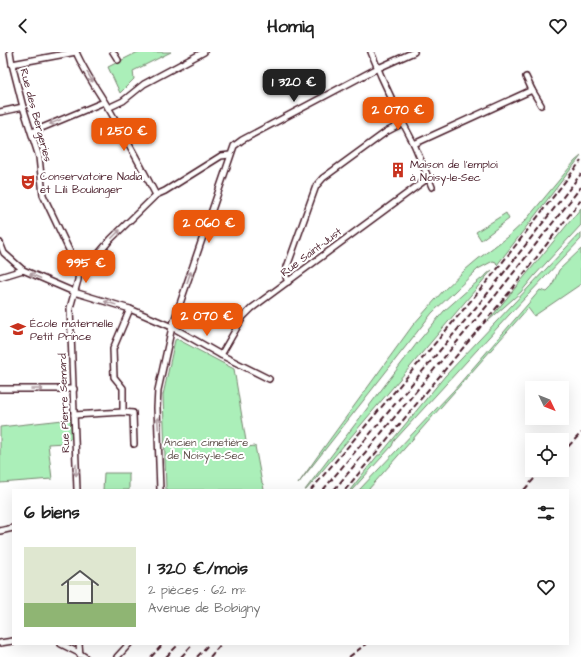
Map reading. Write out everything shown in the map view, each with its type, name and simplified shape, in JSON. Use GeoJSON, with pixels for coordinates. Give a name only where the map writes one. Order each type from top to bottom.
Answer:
{"type":"FeatureCollection","features":[{"type":"Feature","properties":{"kind":"street","name":"Rue des Bergeries"},"geometry":{"type":"LineString","coordinates":[[10,52],[23,107],[39,157],[43,196],[79,271]]}},
{"type":"Feature","properties":{"kind":"street"},"geometry":{"type":"LineString","coordinates":[[12,64],[76,52],[113,115],[156,194]]}},
{"type":"Feature","properties":{"kind":"street"},"geometry":{"type":"LineString","coordinates":[[113,52],[118,60]]}},
{"type":"Feature","properties":{"kind":"street"},"geometry":{"type":"LineString","coordinates":[[108,108],[123,101],[144,84],[204,52]]}},
{"type":"Feature","properties":{"kind":"street"},"geometry":{"type":"LineString","coordinates":[[371,52],[414,144],[432,187]]}},
{"type":"Feature","properties":{"kind":"street"},"geometry":{"type":"LineString","coordinates":[[160,489],[157,408],[158,390],[172,327],[234,146],[242,140],[378,68],[414,52]]}},
{"type":"Feature","properties":{"kind":"street"},"geometry":{"type":"LineString","coordinates":[[526,77],[541,105]]}},
{"type":"Feature","properties":{"kind":"street"},"geometry":{"type":"LineString","coordinates":[[414,144],[532,90]]}},
{"type":"Feature","properties":{"kind":"street"},"geometry":{"type":"LineString","coordinates":[[32,132],[104,102]]}},
{"type":"Feature","properties":{"kind":"street"},"geometry":{"type":"LineString","coordinates":[[0,112],[23,107]]}},
{"type":"Feature","properties":{"kind":"street"},"geometry":{"type":"LineString","coordinates":[[288,282],[286,277],[287,267],[316,186],[323,178],[386,132],[403,123]]}},
{"type":"Feature","properties":{"kind":"street"},"geometry":{"type":"LineString","coordinates":[[79,271],[88,266],[111,239],[156,194],[165,191],[220,156],[230,155]]}},
{"type":"Feature","properties":{"kind":"street","name":"Rue Saint-Just"},"geometry":{"type":"LineString","coordinates":[[221,355],[243,317],[252,308],[428,178]]}},
{"type":"Feature","properties":{"kind":"street"},"geometry":{"type":"LineString","coordinates":[[0,243],[4,253],[23,270],[74,292],[130,309],[172,327],[221,355],[268,379]]}},
{"type":"Feature","properties":{"kind":"street"},"geometry":{"type":"LineString","coordinates":[[0,277],[23,270]]}},
{"type":"Feature","properties":{"kind":"street","name":"Rue Pierre Semard"},"geometry":{"type":"LineString","coordinates":[[76,489],[74,389],[70,308],[79,271]]}},
{"type":"Feature","properties":{"kind":"street"},"geometry":{"type":"LineString","coordinates":[[123,412],[123,388],[114,377],[113,349],[130,309]]}},
{"type":"Feature","properties":{"kind":"street"},"geometry":{"type":"LineString","coordinates":[[0,389],[74,389]]}},
{"type":"Feature","properties":{"kind":"street"},"geometry":{"type":"LineString","coordinates":[[74,415],[133,412],[134,444]]}},
{"type":"Feature","properties":{"kind":"street"},"geometry":{"type":"LineString","coordinates":[[0,531],[12,528]]}},
{"type":"Feature","properties":{"kind":"street"},"geometry":{"type":"LineString","coordinates":[[0,643],[12,641]]}},
{"type":"Feature","properties":{"kind":"street"},"geometry":{"type":"LineString","coordinates":[[63,645],[85,657]]}},
{"type":"Feature","properties":{"kind":"street"},"geometry":{"type":"LineString","coordinates":[[79,645],[80,655]]}},
{"type":"Feature","properties":{"kind":"street"},"geometry":{"type":"LineString","coordinates":[[117,657],[128,645]]}},
{"type":"Feature","properties":{"kind":"green space"},"geometry":{"type":"Polygon","coordinates":[[[138,52],[171,52],[133,71],[134,79],[120,93],[108,67],[138,52]]]}},
{"type":"Feature","properties":{"kind":"green space"},"geometry":{"type":"Polygon","coordinates":[[[581,156],[497,265],[496,262],[493,261],[478,269],[432,313],[298,484],[413,325],[443,291],[465,270],[511,234],[525,221],[575,161],[581,156]]]}},
{"type":"Feature","properties":{"kind":"green space"},"geometry":{"type":"Polygon","coordinates":[[[581,208],[581,225],[521,292],[488,321],[581,208]]]}},
{"type":"Feature","properties":{"kind":"green space"},"geometry":{"type":"Polygon","coordinates":[[[506,213],[509,219],[481,240],[476,232],[506,213]]]}},
{"type":"Feature","properties":{"kind":"green space"},"geometry":{"type":"Polygon","coordinates":[[[581,232],[581,239],[509,315],[394,441],[392,446],[353,489],[351,489],[445,376],[581,232]]]}},
{"type":"Feature","properties":{"kind":"green space"},"geometry":{"type":"Polygon","coordinates":[[[581,249],[581,284],[534,316],[528,308],[369,489],[360,489],[454,390],[540,290],[547,292],[551,288],[559,270],[581,249]]]}},
{"type":"Feature","properties":{"kind":"green space"},"geometry":{"type":"Polygon","coordinates":[[[492,270],[306,489],[417,343],[444,311],[492,270]]]}},
{"type":"Feature","properties":{"kind":"green space","name":"Ancien cimetière de Noisy-le-Sec"},"geometry":{"type":"Polygon","coordinates":[[[177,339],[234,369],[247,447],[255,446],[264,489],[166,489],[163,395],[175,340],[177,339]]]}},
{"type":"Feature","properties":{"kind":"green space"},"geometry":{"type":"Polygon","coordinates":[[[72,419],[74,438],[65,439],[65,443],[48,444],[52,479],[0,483],[0,427],[72,419]]]}},
{"type":"Feature","properties":{"kind":"green space"},"geometry":{"type":"Polygon","coordinates":[[[104,473],[129,473],[129,489],[103,489],[104,473]]]}},
{"type":"Feature","properties":{"kind":"railway"},"geometry":{"type":"LineString","coordinates":[[312,489],[495,272],[581,161]]}},
{"type":"Feature","properties":{"kind":"railway"},"geometry":{"type":"LineString","coordinates":[[324,489],[488,293],[581,174]]}},
{"type":"Feature","properties":{"kind":"railway"},"geometry":{"type":"LineString","coordinates":[[335,489],[496,295],[581,187]]}},
{"type":"Feature","properties":{"kind":"railway"},"geometry":{"type":"LineString","coordinates":[[346,489],[512,289],[581,200]]}},
{"type":"Feature","properties":{"kind":"railway"},"geometry":{"type":"LineString","coordinates":[[569,446],[581,433]]}},
{"type":"Feature","properties":{"kind":"railway"},"geometry":{"type":"LineString","coordinates":[[525,489],[536,477]]}},
{"type":"Feature","properties":{"kind":"railway"},"geometry":{"type":"LineString","coordinates":[[151,657],[162,645]]}},
{"type":"Feature","properties":{"kind":"railway"},"geometry":{"type":"LineString","coordinates":[[166,657],[178,645]]}},
{"type":"Feature","properties":{"kind":"railway"},"geometry":{"type":"LineString","coordinates":[[181,657],[192,645]]}},
{"type":"Feature","properties":{"kind":"railway"},"geometry":{"type":"LineString","coordinates":[[197,657],[208,645]]}},
{"type":"Feature","properties":{"kind":"railway"},"geometry":{"type":"LineString","coordinates":[[210,657],[220,645]]}},
{"type":"Feature","properties":{"kind":"railway"},"geometry":{"type":"LineString","coordinates":[[349,657],[365,645]]}},
{"type":"Feature","properties":{"kind":"place","name":"Maison de l'emploi à Noisy-le-Sec"},"geometry":{"type":"Point","coordinates":[398,170]}},
{"type":"Feature","properties":{"kind":"place","name":"Conservatoire Nadia et Lili Boulanger"},"geometry":{"type":"Point","coordinates":[28,182]}},
{"type":"Feature","properties":{"kind":"place","name":"École maternelle Petit Prince"},"geometry":{"type":"Point","coordinates":[18,329]}}]}
